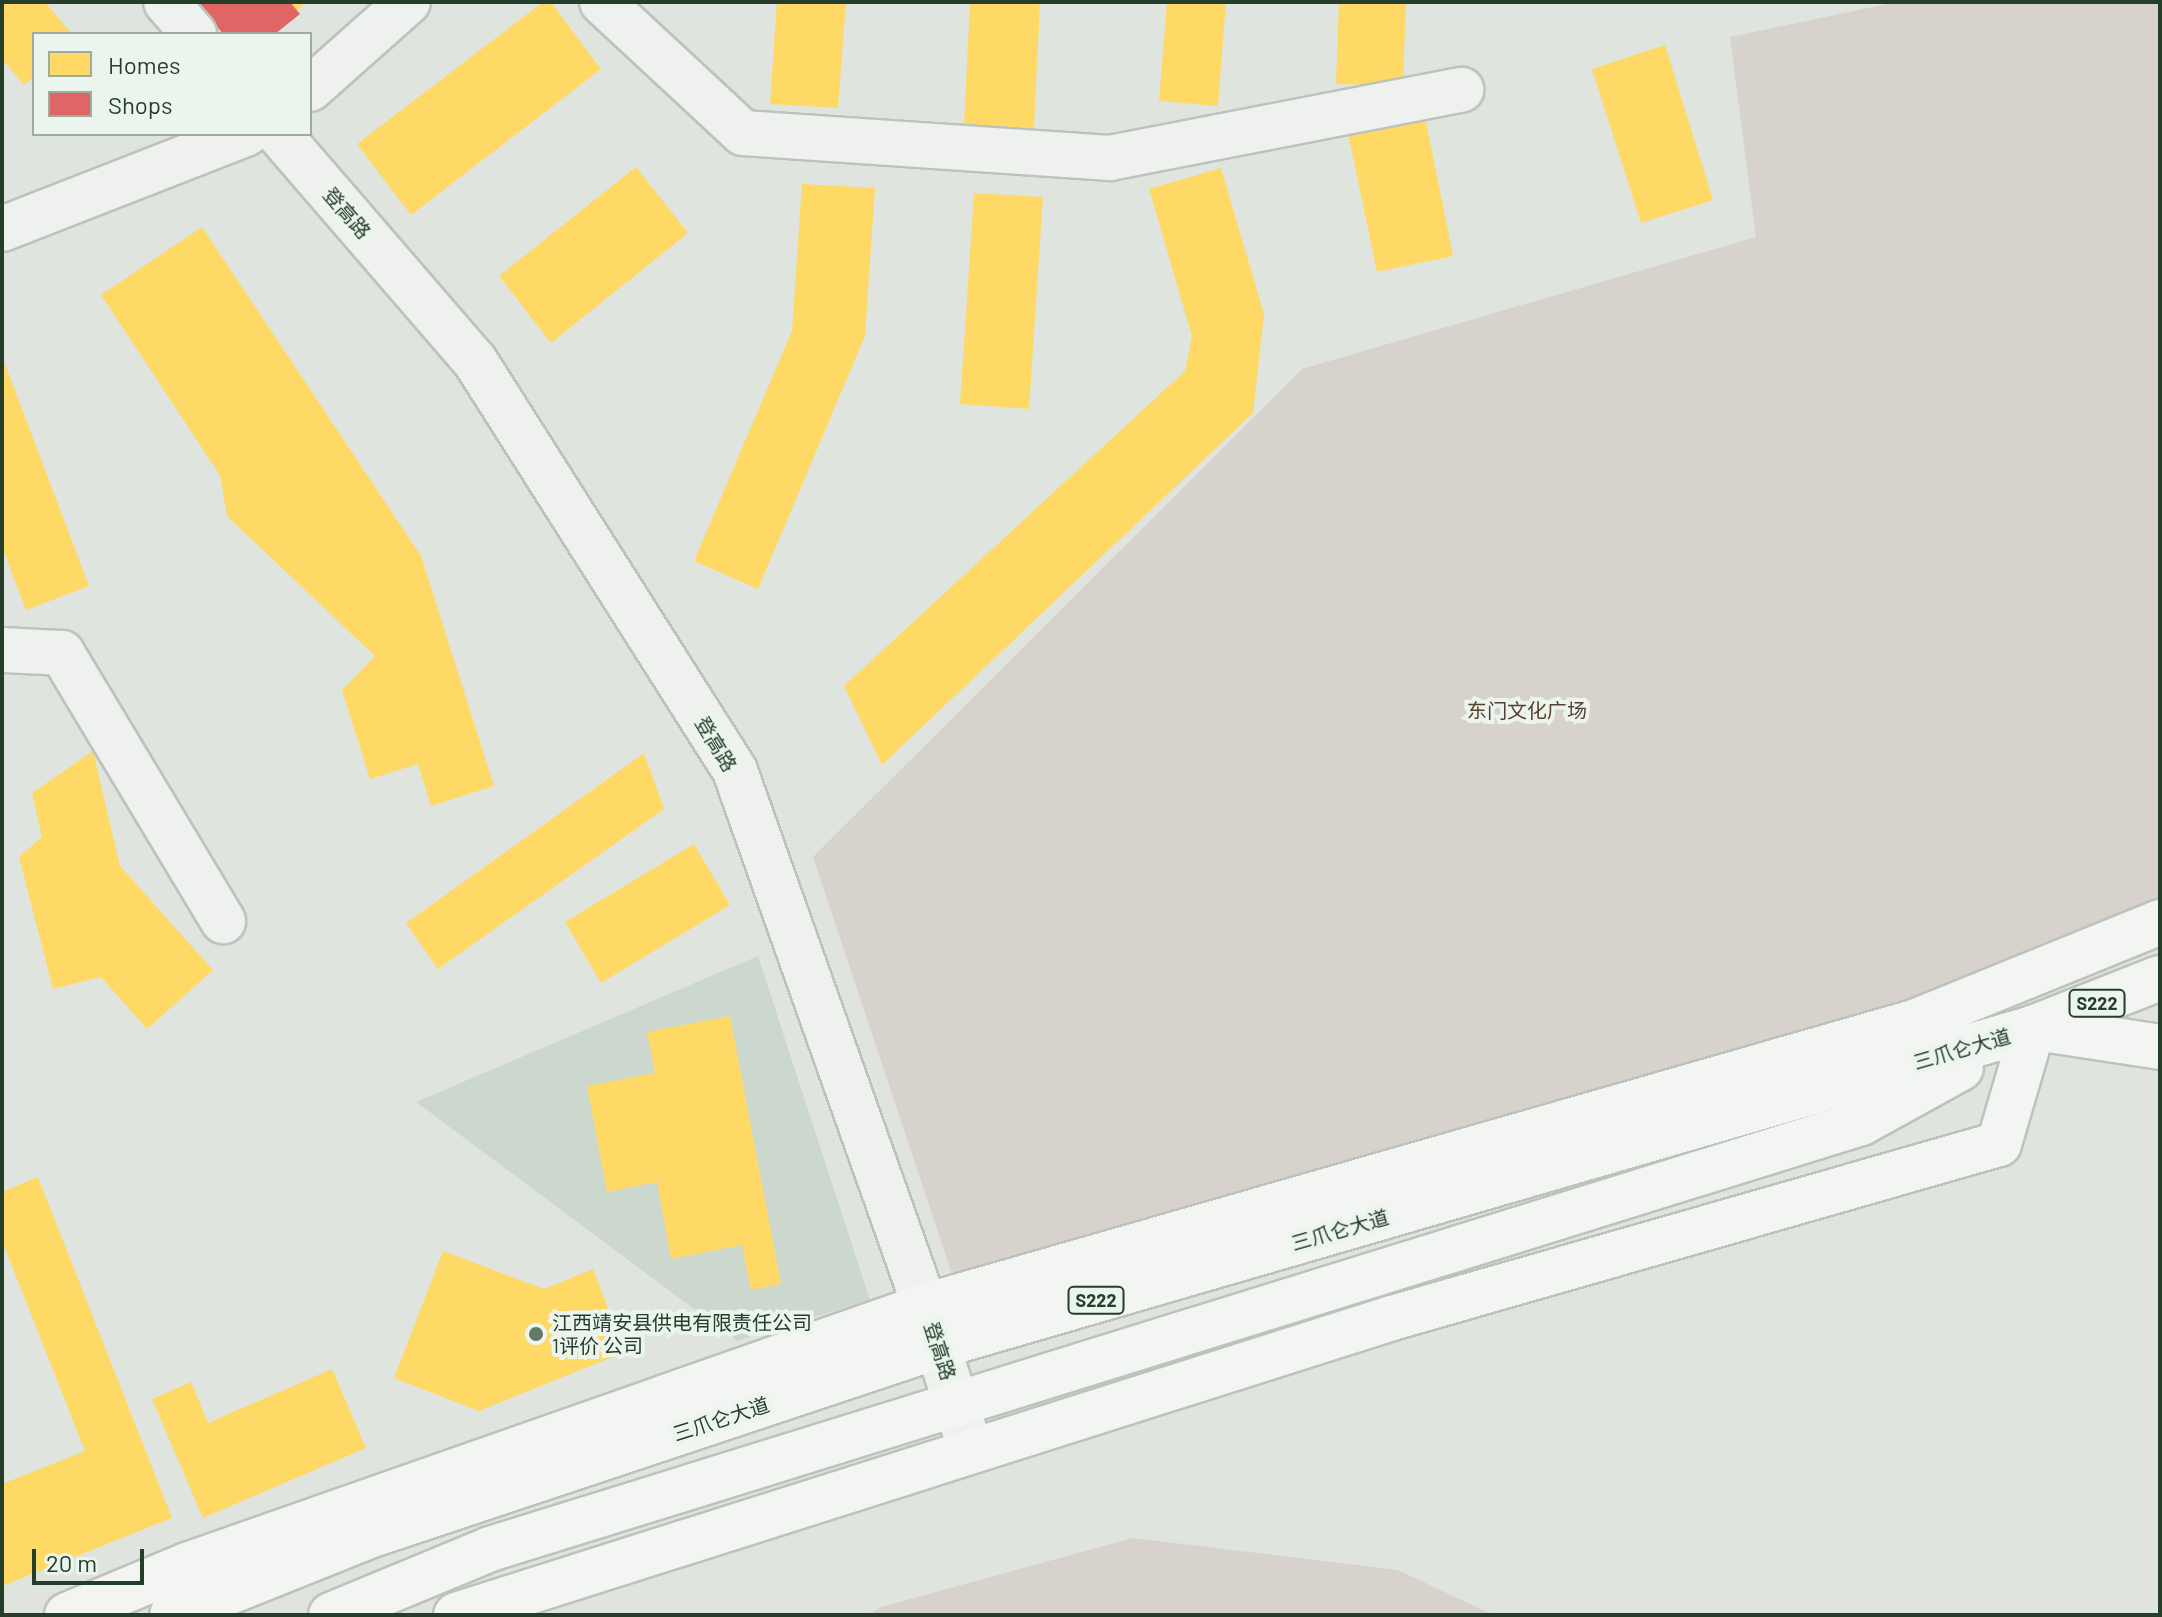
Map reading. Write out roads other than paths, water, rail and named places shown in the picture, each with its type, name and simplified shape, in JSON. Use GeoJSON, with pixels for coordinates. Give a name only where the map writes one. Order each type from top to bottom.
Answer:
{"type":"FeatureCollection","features":[{"type":"Feature","properties":{"kind":"main road"},"geometry":{"type":"LineString","coordinates":[[67,1615],[187,1565],[932,1326],[1914,1022],[2160,922]]}},
{"type":"Feature","properties":{"kind":"main road","name":"S222"},"geometry":{"type":"LineString","coordinates":[[2033,1028],[2160,978]]}},
{"type":"Feature","properties":{"kind":"main road"},"geometry":{"type":"LineString","coordinates":[[2033,1028],[2160,1035]]}},
{"type":"Feature","properties":{"kind":"main road"},"geometry":{"type":"LineString","coordinates":[[2033,1028],[2160,1047]]}},
{"type":"Feature","properties":{"kind":"main road"},"geometry":{"type":"LineString","coordinates":[[456,1615],[1392,1318],[1999,1144],[2033,1028]]}},
{"type":"Feature","properties":{"kind":"main road","name":"三爪仑大道"},"geometry":{"type":"LineString","coordinates":[[172,1615],[375,1534],[932,1326],[2033,1028]]}},
{"type":"Feature","properties":{"kind":"main road","name":"三爪仑大道"},"geometry":{"type":"LineString","coordinates":[[331,1615],[490,1549],[955,1401],[1861,1123],[2033,1028]]}},
{"type":"Feature","properties":{"kind":"street"},"geometry":{"type":"LineString","coordinates":[[166,2],[192,32]]}},
{"type":"Feature","properties":{"kind":"street"},"geometry":{"type":"LineString","coordinates":[[312,87],[408,2]]}},
{"type":"Feature","properties":{"kind":"street"},"geometry":{"type":"LineString","coordinates":[[602,2],[743,133],[1110,158],[1461,90]]}},
{"type":"Feature","properties":{"kind":"street"},"geometry":{"type":"LineString","coordinates":[[2,229],[241,136]]}},
{"type":"Feature","properties":{"kind":"street","name":"登高路"},"geometry":{"type":"LineString","coordinates":[[281,136],[475,361],[735,771],[932,1326],[971,1451]]}},
{"type":"Feature","properties":{"kind":"street"},"geometry":{"type":"LineString","coordinates":[[2,650],[62,653],[223,921]]}},
{"type":"Feature","properties":{"kind":"place","name":"江西靖安县供电有限责任公司 1评价 公司"},"geometry":{"type":"Point","coordinates":[536,1334]}},
{"type":"Feature","properties":{"kind":"park label","name":"东门文化广场"},"geometry":{"type":"Point","coordinates":[1527,710]}}]}
